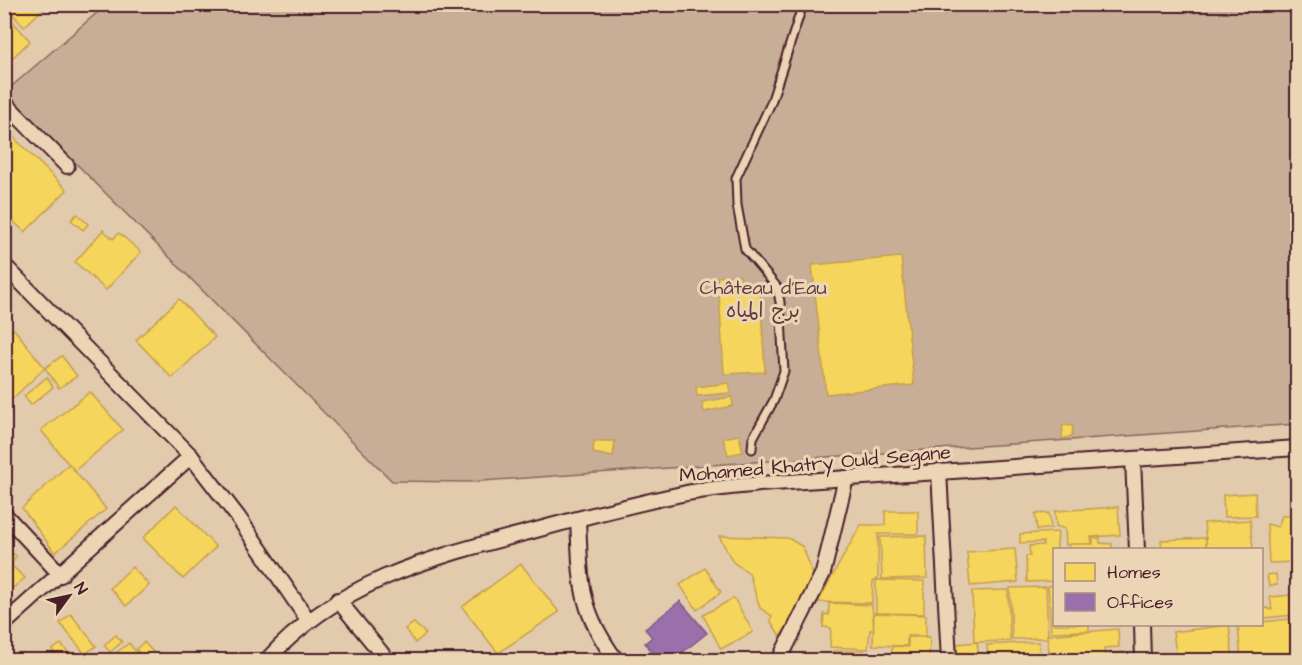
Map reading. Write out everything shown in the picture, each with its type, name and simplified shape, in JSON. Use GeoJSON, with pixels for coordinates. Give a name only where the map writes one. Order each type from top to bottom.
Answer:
{"type":"FeatureCollection","features":[{"type":"Feature","properties":{"kind":"street"},"geometry":{"type":"LineString","coordinates":[[4,102],[67,166]]}},
{"type":"Feature","properties":{"kind":"street"},"geometry":{"type":"LineString","coordinates":[[4,265],[191,456],[238,518],[308,620]]}},
{"type":"Feature","properties":{"kind":"street","name":"Mohamed Khatry Ould Segane"},"geometry":{"type":"LineString","coordinates":[[267,660],[308,620],[372,581],[431,559],[578,519],[682,494],[759,484],[1298,448]]}},
{"type":"Feature","properties":{"kind":"street"},"geometry":{"type":"LineString","coordinates":[[4,624],[191,456]]}},
{"type":"Feature","properties":{"kind":"street"},"geometry":{"type":"LineString","coordinates":[[1133,459],[1137,548]]}},
{"type":"Feature","properties":{"kind":"street"},"geometry":{"type":"LineString","coordinates":[[939,471],[949,660]]}},
{"type":"Feature","properties":{"kind":"street"},"geometry":{"type":"LineString","coordinates":[[779,660],[824,573],[846,478]]}},
{"type":"Feature","properties":{"kind":"street"},"geometry":{"type":"LineString","coordinates":[[4,514],[61,575]]}},
{"type":"Feature","properties":{"kind":"street"},"geometry":{"type":"LineString","coordinates":[[578,519],[583,598],[598,635],[616,660]]}},
{"type":"Feature","properties":{"kind":"street"},"geometry":{"type":"LineString","coordinates":[[338,600],[387,660]]}},
{"type":"Feature","properties":{"kind":"street"},"geometry":{"type":"LineString","coordinates":[[1142,626],[1143,660]]}},
{"type":"Feature","properties":{"kind":"lane"},"geometry":{"type":"LineString","coordinates":[[752,450],[753,438],[774,400],[784,371],[780,302],[777,287],[745,249],[736,205],[736,178],[771,103],[803,4]]}},
{"type":"Feature","properties":{"kind":"green space","name":"Château d'Eau برج المياه"},"geometry":{"type":"Polygon","coordinates":[[[106,5],[1297,5],[1297,424],[468,482],[392,481],[5,92],[106,5]]]}},
{"type":"Feature","properties":{"kind":"building: Homes"},"geometry":{"type":"Polygon","coordinates":[[[4,4],[48,4],[24,27],[4,4]]]}},
{"type":"Feature","properties":{"kind":"building: Homes"},"geometry":{"type":"Polygon","coordinates":[[[4,12],[30,41],[4,66],[4,12]]]}},
{"type":"Feature","properties":{"kind":"building: Homes"},"geometry":{"type":"Polygon","coordinates":[[[4,128],[67,190],[25,232],[4,213],[4,128]]]}},
{"type":"Feature","properties":{"kind":"building: Homes"},"geometry":{"type":"Polygon","coordinates":[[[77,214],[88,224],[83,230],[71,220],[77,214]]]}},
{"type":"Feature","properties":{"kind":"building: Homes"},"geometry":{"type":"Polygon","coordinates":[[[103,230],[113,239],[119,233],[141,252],[106,290],[75,262],[103,230]]]}},
{"type":"Feature","properties":{"kind":"building: Homes"},"geometry":{"type":"Polygon","coordinates":[[[901,257],[914,385],[826,394],[812,265],[901,257]]]}},
{"type":"Feature","properties":{"kind":"building: Homes"},"geometry":{"type":"Polygon","coordinates":[[[740,275],[741,287],[718,289],[717,277],[740,275]]]}},
{"type":"Feature","properties":{"kind":"building: Homes"},"geometry":{"type":"Polygon","coordinates":[[[760,290],[765,372],[724,374],[719,293],[760,290]]]}},
{"type":"Feature","properties":{"kind":"building: Homes"},"geometry":{"type":"Polygon","coordinates":[[[179,299],[215,337],[172,378],[136,340],[179,299]]]}},
{"type":"Feature","properties":{"kind":"building: Homes"},"geometry":{"type":"Polygon","coordinates":[[[14,329],[45,368],[12,399],[4,390],[4,334],[6,336],[14,329]]]}},
{"type":"Feature","properties":{"kind":"building: Homes"},"geometry":{"type":"Polygon","coordinates":[[[62,356],[77,376],[59,388],[45,368],[62,356]]]}},
{"type":"Feature","properties":{"kind":"building: Homes"},"geometry":{"type":"Polygon","coordinates":[[[47,377],[53,387],[31,405],[24,396],[47,377]]]}},
{"type":"Feature","properties":{"kind":"building: Homes"},"geometry":{"type":"Polygon","coordinates":[[[729,383],[730,393],[697,396],[696,387],[729,383]]]}},
{"type":"Feature","properties":{"kind":"building: Homes"},"geometry":{"type":"Polygon","coordinates":[[[90,392],[123,430],[74,471],[41,430],[90,392]]]}},
{"type":"Feature","properties":{"kind":"building: Homes"},"geometry":{"type":"Polygon","coordinates":[[[732,397],[733,406],[704,412],[702,402],[732,397]]]}},
{"type":"Feature","properties":{"kind":"building: Homes"},"geometry":{"type":"Polygon","coordinates":[[[1063,425],[1073,426],[1072,436],[1062,439],[1063,425]]]}},
{"type":"Feature","properties":{"kind":"building: Homes"},"geometry":{"type":"Polygon","coordinates":[[[739,435],[743,452],[728,455],[723,438],[739,435]]]}},
{"type":"Feature","properties":{"kind":"building: Homes"},"geometry":{"type":"Polygon","coordinates":[[[594,441],[615,441],[613,457],[593,453],[594,441]]]}},
{"type":"Feature","properties":{"kind":"building: Homes"},"geometry":{"type":"Polygon","coordinates":[[[69,464],[106,509],[55,553],[22,508],[69,464]]]}},
{"type":"Feature","properties":{"kind":"building: Homes"},"geometry":{"type":"Polygon","coordinates":[[[1255,493],[1256,516],[1224,517],[1223,495],[1255,493]]]}},
{"type":"Feature","properties":{"kind":"building: Homes"},"geometry":{"type":"Polygon","coordinates":[[[176,505],[216,547],[183,579],[143,538],[176,505]]]}},
{"type":"Feature","properties":{"kind":"building: Homes"},"geometry":{"type":"Polygon","coordinates":[[[1118,507],[1120,535],[1091,537],[1092,544],[1066,545],[1065,529],[1056,526],[1055,511],[1118,507]]]}},
{"type":"Feature","properties":{"kind":"building: Homes"},"geometry":{"type":"Polygon","coordinates":[[[885,511],[918,511],[918,534],[878,534],[878,578],[873,581],[872,603],[818,602],[861,525],[885,525],[885,511]]]}},
{"type":"Feature","properties":{"kind":"building: Homes"},"geometry":{"type":"Polygon","coordinates":[[[1049,513],[1051,528],[1037,530],[1035,514],[1049,513]]]}},
{"type":"Feature","properties":{"kind":"building: Homes"},"geometry":{"type":"Polygon","coordinates":[[[1298,515],[1298,562],[1269,563],[1267,524],[1278,527],[1282,516],[1298,515]]]}},
{"type":"Feature","properties":{"kind":"building: Homes"},"geometry":{"type":"Polygon","coordinates":[[[1250,520],[1253,548],[1207,548],[1204,523],[1250,520]]]}},
{"type":"Feature","properties":{"kind":"building: Homes"},"geometry":{"type":"Polygon","coordinates":[[[1058,532],[1057,548],[1053,548],[1053,581],[1027,582],[1026,556],[1030,556],[1029,546],[1043,545],[1043,542],[1020,543],[1020,534],[1058,532]]]}},
{"type":"Feature","properties":{"kind":"building: Homes"},"geometry":{"type":"Polygon","coordinates":[[[719,536],[788,538],[803,547],[817,586],[780,636],[770,620],[772,616],[760,608],[749,573],[733,562],[719,536]]]}},
{"type":"Feature","properties":{"kind":"building: Homes"},"geometry":{"type":"Polygon","coordinates":[[[926,536],[927,578],[882,579],[880,537],[926,536]]]}},
{"type":"Feature","properties":{"kind":"building: Homes"},"geometry":{"type":"Polygon","coordinates":[[[1093,538],[1100,538],[1100,543],[1112,544],[1112,548],[1070,548],[1070,544],[1093,544],[1093,538]]]}},
{"type":"Feature","properties":{"kind":"building: Homes"},"geometry":{"type":"Polygon","coordinates":[[[1206,538],[1206,548],[1162,548],[1161,540],[1206,538]]]}},
{"type":"Feature","properties":{"kind":"building: Homes"},"geometry":{"type":"Polygon","coordinates":[[[4,546],[16,556],[11,565],[25,578],[9,591],[4,585],[4,546]]]}},
{"type":"Feature","properties":{"kind":"building: Homes"},"geometry":{"type":"Polygon","coordinates":[[[1015,549],[1018,582],[970,586],[967,552],[1015,549]]]}},
{"type":"Feature","properties":{"kind":"building: Homes"},"geometry":{"type":"Polygon","coordinates":[[[521,564],[559,612],[498,653],[462,607],[521,564]]]}},
{"type":"Feature","properties":{"kind":"building: Homes"},"geometry":{"type":"Polygon","coordinates":[[[132,567],[149,585],[126,606],[110,588],[132,567]]]}},
{"type":"Feature","properties":{"kind":"building: Homes"},"geometry":{"type":"Polygon","coordinates":[[[705,568],[721,592],[697,610],[680,585],[705,568]]]}},
{"type":"Feature","properties":{"kind":"building: Homes"},"geometry":{"type":"Polygon","coordinates":[[[1276,574],[1277,585],[1269,586],[1267,575],[1276,574]]]}},
{"type":"Feature","properties":{"kind":"building: Homes"},"geometry":{"type":"Polygon","coordinates":[[[876,580],[924,581],[924,614],[876,613],[876,580]]]}},
{"type":"Feature","properties":{"kind":"building: Homes"},"geometry":{"type":"Polygon","coordinates":[[[1048,586],[1053,586],[1053,626],[1089,626],[1089,631],[1051,632],[1048,586]]]}},
{"type":"Feature","properties":{"kind":"building: Homes"},"geometry":{"type":"Polygon","coordinates":[[[1046,587],[1048,638],[1012,639],[1010,588],[1046,587]]]}},
{"type":"Feature","properties":{"kind":"building: Homes"},"geometry":{"type":"Polygon","coordinates":[[[1008,590],[1010,641],[974,642],[972,591],[1008,590]]]}},
{"type":"Feature","properties":{"kind":"building: Homes"},"geometry":{"type":"Polygon","coordinates":[[[1292,595],[1294,615],[1264,618],[1263,607],[1272,610],[1270,597],[1292,595]]]}},
{"type":"Feature","properties":{"kind":"building: Homes"},"geometry":{"type":"Polygon","coordinates":[[[734,598],[753,632],[721,649],[703,615],[734,598]]]}},
{"type":"Feature","properties":{"kind":"building: Homes"},"geometry":{"type":"Polygon","coordinates":[[[829,603],[872,605],[874,630],[870,630],[868,649],[830,647],[831,628],[823,627],[824,614],[829,615],[829,603]]]}},
{"type":"Feature","properties":{"kind":"building: Homes"},"geometry":{"type":"Polygon","coordinates":[[[874,613],[926,615],[926,636],[907,636],[907,646],[873,645],[874,613]]]}},
{"type":"Feature","properties":{"kind":"building: Homes"},"geometry":{"type":"Polygon","coordinates":[[[71,614],[96,646],[85,654],[60,623],[71,614]]]}},
{"type":"Feature","properties":{"kind":"building: Homes"},"geometry":{"type":"Polygon","coordinates":[[[1298,618],[1298,660],[1241,660],[1238,626],[1263,626],[1263,622],[1298,618]]]}},
{"type":"Feature","properties":{"kind":"building: Homes"},"geometry":{"type":"Polygon","coordinates":[[[414,623],[426,634],[415,643],[405,629],[414,623]]]}},
{"type":"Feature","properties":{"kind":"building: Homes"},"geometry":{"type":"Polygon","coordinates":[[[1229,626],[1233,660],[1177,660],[1173,632],[1229,626]]]}},
{"type":"Feature","properties":{"kind":"building: Homes"},"geometry":{"type":"Polygon","coordinates":[[[1118,629],[1119,647],[1104,648],[1105,660],[1050,660],[1047,635],[1118,629]]]}},
{"type":"Feature","properties":{"kind":"building: Homes"},"geometry":{"type":"Polygon","coordinates":[[[116,635],[122,642],[110,652],[104,645],[116,635]]]}},
{"type":"Feature","properties":{"kind":"building: Homes"},"geometry":{"type":"Polygon","coordinates":[[[908,637],[930,637],[929,660],[868,660],[868,656],[890,656],[893,646],[908,647],[908,637]]]}},
{"type":"Feature","properties":{"kind":"building: Homes"},"geometry":{"type":"Polygon","coordinates":[[[144,642],[160,660],[146,660],[136,649],[144,642]]]}},
{"type":"Feature","properties":{"kind":"building: Homes"},"geometry":{"type":"Polygon","coordinates":[[[977,642],[979,660],[958,660],[957,644],[977,642]]]}},
{"type":"Feature","properties":{"kind":"building: Homes"},"geometry":{"type":"Polygon","coordinates":[[[1039,642],[1040,657],[988,660],[987,645],[1039,642]]]}},
{"type":"Feature","properties":{"kind":"building: Homes"},"geometry":{"type":"Polygon","coordinates":[[[129,643],[142,660],[107,660],[129,643]]]}},
{"type":"Feature","properties":{"kind":"building: Homes"},"geometry":{"type":"Polygon","coordinates":[[[61,644],[74,660],[59,660],[52,650],[61,644]]]}},
{"type":"Feature","properties":{"kind":"building: Homes"},"geometry":{"type":"Polygon","coordinates":[[[833,651],[864,651],[864,660],[833,660],[833,651]]]}},
{"type":"Feature","properties":{"kind":"building: Homes"},"geometry":{"type":"Polygon","coordinates":[[[1124,652],[1125,660],[1111,660],[1110,653],[1124,652]]]}},
{"type":"Feature","properties":{"kind":"building: Offices"},"geometry":{"type":"Polygon","coordinates":[[[680,601],[707,633],[673,660],[659,660],[645,643],[652,637],[645,629],[680,601]]]}}]}
